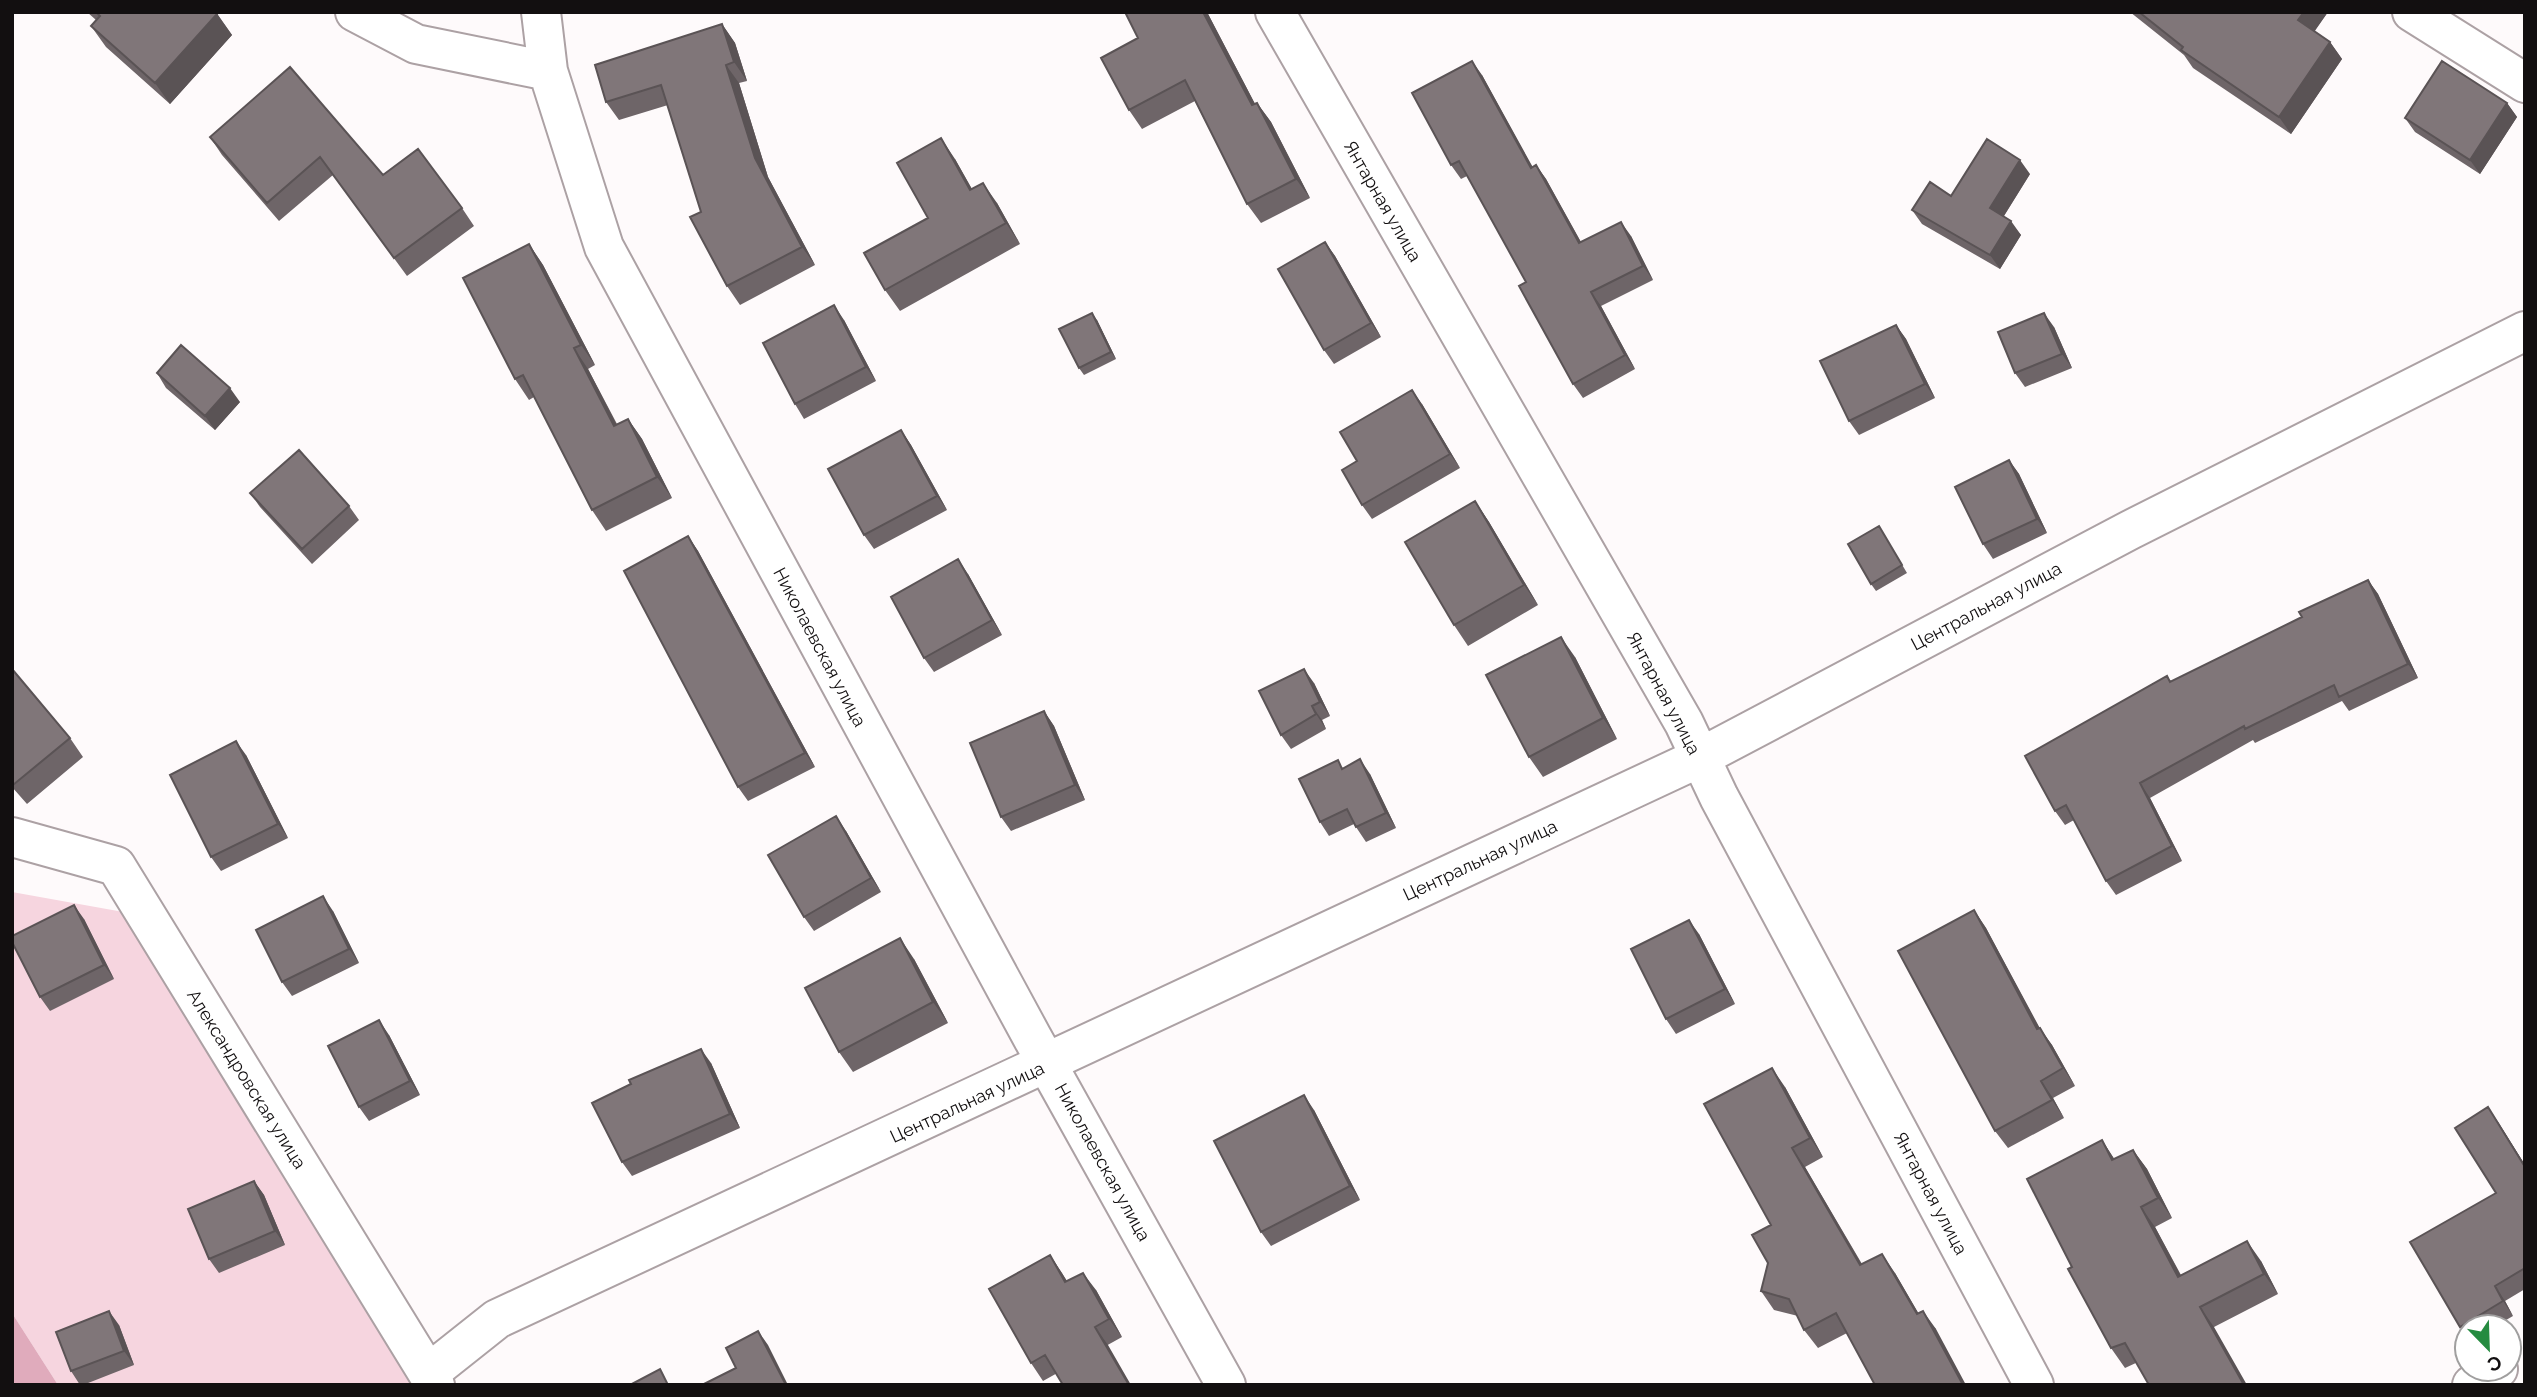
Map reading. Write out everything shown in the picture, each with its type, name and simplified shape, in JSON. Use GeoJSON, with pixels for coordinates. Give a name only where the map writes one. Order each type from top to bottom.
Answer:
{"type":"FeatureCollection","features":[{"type":"Feature","properties":{"kind":"street"},"geometry":{"type":"LineString","coordinates":[[355,12],[416,44],[548,71]]}},
{"type":"Feature","properties":{"kind":"street","name":"Николаевская улица"},"geometry":{"type":"LineString","coordinates":[[541,12],[548,71],[604,247],[1048,1064],[1226,1385]]}},
{"type":"Feature","properties":{"kind":"street","name":"Янтарная улица"},"geometry":{"type":"LineString","coordinates":[[1275,12],[1684,723],[1699,758],[2034,1385]]}},
{"type":"Feature","properties":{"kind":"street"},"geometry":{"type":"LineString","coordinates":[[2412,12],[2525,83]]}},
{"type":"Feature","properties":{"kind":"street","name":"Центральная улица"},"geometry":{"type":"LineString","coordinates":[[432,1379],[497,1319],[1699,758],[2130,530],[2525,331]]}},
{"type":"Feature","properties":{"kind":"street","name":"Александровская улица"},"geometry":{"type":"LineString","coordinates":[[12,836],[116,866],[432,1379]]}},
{"type":"Feature","properties":{"kind":"shaded area"},"geometry":{"type":"Polygon","coordinates":[[[12,892],[140,915],[413,1385],[58,1385],[12,1313],[12,892]]]}},
{"type":"Feature","properties":{"kind":"shaded area"},"geometry":{"type":"Polygon","coordinates":[[[12,1313],[58,1385],[12,1385],[12,1313]]]}},
{"type":"Feature","properties":{"kind":"building"},"geometry":{"type":"Polygon","coordinates":[[[96,12],[217,14],[155,83],[91,26],[100,16],[96,12]]]}},
{"type":"Feature","properties":{"kind":"building"},"geometry":{"type":"Polygon","coordinates":[[[1125,12],[1203,12],[1252,105],[1257,103],[1296,179],[1247,204],[1185,80],[1129,110],[1101,58],[1138,38],[1125,12]]]}},
{"type":"Feature","properties":{"kind":"building"},"geometry":{"type":"Polygon","coordinates":[[[2139,12],[2304,12],[2298,20],[2330,42],[2279,117],[2181,50],[2183,47],[2139,12]]]}},
{"type":"Feature","properties":{"kind":"building"},"geometry":{"type":"Polygon","coordinates":[[[722,24],[734,62],[726,65],[755,158],[802,247],[727,286],[690,217],[701,212],[661,85],[606,102],[595,65],[722,24]]]}},
{"type":"Feature","properties":{"kind":"building"},"geometry":{"type":"Polygon","coordinates":[[[1472,61],[1531,168],[1536,165],[1579,243],[1621,222],[1643,266],[1591,292],[1625,355],[1573,384],[1519,286],[1526,282],[1459,161],[1451,165],[1412,93],[1472,61]]]}},
{"type":"Feature","properties":{"kind":"building"},"geometry":{"type":"Polygon","coordinates":[[[2442,61],[2507,103],[2470,160],[2405,118],[2442,61]]]}},
{"type":"Feature","properties":{"kind":"building"},"geometry":{"type":"Polygon","coordinates":[[[290,67],[383,175],[418,149],[462,208],[394,258],[320,157],[267,203],[210,137],[290,67]]]}},
{"type":"Feature","properties":{"kind":"building"},"geometry":{"type":"Polygon","coordinates":[[[941,138],[970,190],[983,183],[1006,223],[885,290],[864,253],[928,218],[897,163],[941,138]]]}},
{"type":"Feature","properties":{"kind":"building"},"geometry":{"type":"Polygon","coordinates":[[[1987,139],[2020,160],[1990,208],[2011,221],[1990,255],[1912,210],[1930,182],[1951,196],[1987,139]]]}},
{"type":"Feature","properties":{"kind":"building"},"geometry":{"type":"Polygon","coordinates":[[[1325,242],[1371,323],[1324,350],[1278,269],[1325,242]]]}},
{"type":"Feature","properties":{"kind":"building"},"geometry":{"type":"Polygon","coordinates":[[[529,244],[581,345],[574,348],[614,426],[628,419],[657,477],[592,510],[523,375],[515,379],[463,278],[529,244]]]}},
{"type":"Feature","properties":{"kind":"building"},"geometry":{"type":"Polygon","coordinates":[[[834,305],[866,367],[795,404],[763,343],[834,305]]]}},
{"type":"Feature","properties":{"kind":"building"},"geometry":{"type":"Polygon","coordinates":[[[1092,313],[1111,352],[1079,368],[1059,329],[1092,313]]]}},
{"type":"Feature","properties":{"kind":"building"},"geometry":{"type":"Polygon","coordinates":[[[2044,313],[2062,354],[2015,373],[1998,332],[2044,313]]]}},
{"type":"Feature","properties":{"kind":"building"},"geometry":{"type":"Polygon","coordinates":[[[1896,325],[1925,384],[1849,421],[1820,361],[1896,325]]]}},
{"type":"Feature","properties":{"kind":"building"},"geometry":{"type":"Polygon","coordinates":[[[181,345],[230,388],[205,416],[157,373],[181,345]]]}},
{"type":"Feature","properties":{"kind":"building"},"geometry":{"type":"Polygon","coordinates":[[[1412,390],[1450,454],[1362,505],[1342,470],[1357,461],[1340,432],[1412,390]]]}},
{"type":"Feature","properties":{"kind":"building"},"geometry":{"type":"Polygon","coordinates":[[[901,430],[937,496],[864,535],[828,469],[901,430]]]}},
{"type":"Feature","properties":{"kind":"building"},"geometry":{"type":"Polygon","coordinates":[[[299,450],[349,506],[302,549],[250,493],[299,450]]]}},
{"type":"Feature","properties":{"kind":"building"},"geometry":{"type":"Polygon","coordinates":[[[2009,460],[2037,519],[1983,544],[1955,487],[2009,460]]]}},
{"type":"Feature","properties":{"kind":"building"},"geometry":{"type":"Polygon","coordinates":[[[1475,501],[1524,585],[1454,625],[1405,542],[1475,501]]]}},
{"type":"Feature","properties":{"kind":"building"},"geometry":{"type":"Polygon","coordinates":[[[1879,526],[1902,565],[1871,584],[1848,544],[1879,526]]]}},
{"type":"Feature","properties":{"kind":"building"},"geometry":{"type":"Polygon","coordinates":[[[688,536],[805,753],[738,787],[624,571],[688,536]]]}},
{"type":"Feature","properties":{"kind":"building"},"geometry":{"type":"Polygon","coordinates":[[[958,559],[992,620],[924,658],[891,597],[958,559]]]}},
{"type":"Feature","properties":{"kind":"building"},"geometry":{"type":"Polygon","coordinates":[[[2368,580],[2408,664],[2339,697],[2334,685],[2245,729],[2244,726],[2140,783],[2172,846],[2106,881],[2066,805],[2055,811],[2025,756],[2167,676],[2170,682],[2302,617],[2299,612],[2368,580]]]}},
{"type":"Feature","properties":{"kind":"building"},"geometry":{"type":"Polygon","coordinates":[[[1561,637],[1603,718],[1529,757],[1486,675],[1561,637]]]}},
{"type":"Feature","properties":{"kind":"building"},"geometry":{"type":"Polygon","coordinates":[[[12,669],[70,738],[13,785],[12,784],[12,669]]]}},
{"type":"Feature","properties":{"kind":"building"},"geometry":{"type":"Polygon","coordinates":[[[1304,669],[1320,702],[1312,706],[1316,714],[1281,735],[1259,691],[1304,669]]]}},
{"type":"Feature","properties":{"kind":"building"},"geometry":{"type":"Polygon","coordinates":[[[1044,711],[1075,785],[1001,817],[970,743],[1044,711]]]}},
{"type":"Feature","properties":{"kind":"building"},"geometry":{"type":"Polygon","coordinates":[[[236,741],[278,824],[211,857],[170,775],[236,741]]]}},
{"type":"Feature","properties":{"kind":"building"},"geometry":{"type":"Polygon","coordinates":[[[1360,759],[1386,813],[1356,827],[1347,809],[1320,822],[1299,779],[1338,760],[1342,769],[1360,759]]]}},
{"type":"Feature","properties":{"kind":"building"},"geometry":{"type":"Polygon","coordinates":[[[836,816],[871,878],[804,917],[768,855],[836,816]]]}},
{"type":"Feature","properties":{"kind":"building"},"geometry":{"type":"Polygon","coordinates":[[[323,896],[349,949],[282,982],[256,930],[323,896]]]}},
{"type":"Feature","properties":{"kind":"building"},"geometry":{"type":"Polygon","coordinates":[[[74,905],[104,965],[40,997],[12,942],[12,936],[74,905]]]}},
{"type":"Feature","properties":{"kind":"building"},"geometry":{"type":"Polygon","coordinates":[[[1974,910],[2037,1029],[2040,1028],[2063,1068],[2041,1081],[2052,1100],[1995,1131],[1898,951],[1974,910]]]}},
{"type":"Feature","properties":{"kind":"building"},"geometry":{"type":"Polygon","coordinates":[[[1689,920],[1725,989],[1666,1019],[1631,949],[1689,920]]]}},
{"type":"Feature","properties":{"kind":"building"},"geometry":{"type":"Polygon","coordinates":[[[900,938],[933,1002],[839,1052],[805,988],[900,938]]]}},
{"type":"Feature","properties":{"kind":"building"},"geometry":{"type":"Polygon","coordinates":[[[379,1020],[410,1081],[359,1107],[328,1046],[379,1020]]]}},
{"type":"Feature","properties":{"kind":"building"},"geometry":{"type":"Polygon","coordinates":[[[701,1049],[730,1114],[622,1162],[592,1103],[631,1084],[629,1080],[701,1049]]]}},
{"type":"Feature","properties":{"kind":"building"},"geometry":{"type":"Polygon","coordinates":[[[1772,1068],[1810,1138],[1792,1148],[1860,1265],[1882,1254],[1917,1314],[1923,1311],[1963,1385],[1875,1385],[1836,1313],[1804,1330],[1789,1299],[1761,1291],[1768,1263],[1752,1235],[1771,1225],[1704,1104],[1772,1068]]]}},
{"type":"Feature","properties":{"kind":"building"},"geometry":{"type":"Polygon","coordinates":[[[1304,1095],[1350,1186],[1261,1232],[1214,1141],[1304,1095]]]}},
{"type":"Feature","properties":{"kind":"building"},"geometry":{"type":"Polygon","coordinates":[[[2488,1107],[2525,1167],[2525,1268],[2495,1286],[2503,1301],[2483,1313],[2453,1315],[2410,1242],[2496,1193],[2455,1128],[2488,1107]]]}},
{"type":"Feature","properties":{"kind":"building"},"geometry":{"type":"Polygon","coordinates":[[[2102,1140],[2112,1160],[2133,1150],[2158,1198],[2141,1207],[2178,1277],[2247,1241],[2264,1274],[2200,1307],[2244,1385],[2149,1385],[2125,1343],[2111,1348],[2068,1269],[2072,1267],[2027,1179],[2102,1140]]]}},
{"type":"Feature","properties":{"kind":"building"},"geometry":{"type":"Polygon","coordinates":[[[254,1181],[275,1231],[209,1259],[188,1209],[254,1181]]]}},
{"type":"Feature","properties":{"kind":"building"},"geometry":{"type":"Polygon","coordinates":[[[1050,1255],[1065,1282],[1083,1273],[1109,1319],[1095,1327],[1129,1385],[1063,1385],[1045,1355],[1031,1363],[989,1289],[1050,1255]]]}},
{"type":"Feature","properties":{"kind":"building"},"geometry":{"type":"Polygon","coordinates":[[[109,1311],[124,1351],[71,1371],[56,1332],[109,1311]]]}},
{"type":"Feature","properties":{"kind":"building"},"geometry":{"type":"Polygon","coordinates":[[[758,1331],[786,1385],[702,1385],[736,1368],[726,1348],[758,1331]]]}},
{"type":"Feature","properties":{"kind":"building"},"geometry":{"type":"Polygon","coordinates":[[[660,1369],[668,1385],[630,1385],[660,1369]]]}}]}
